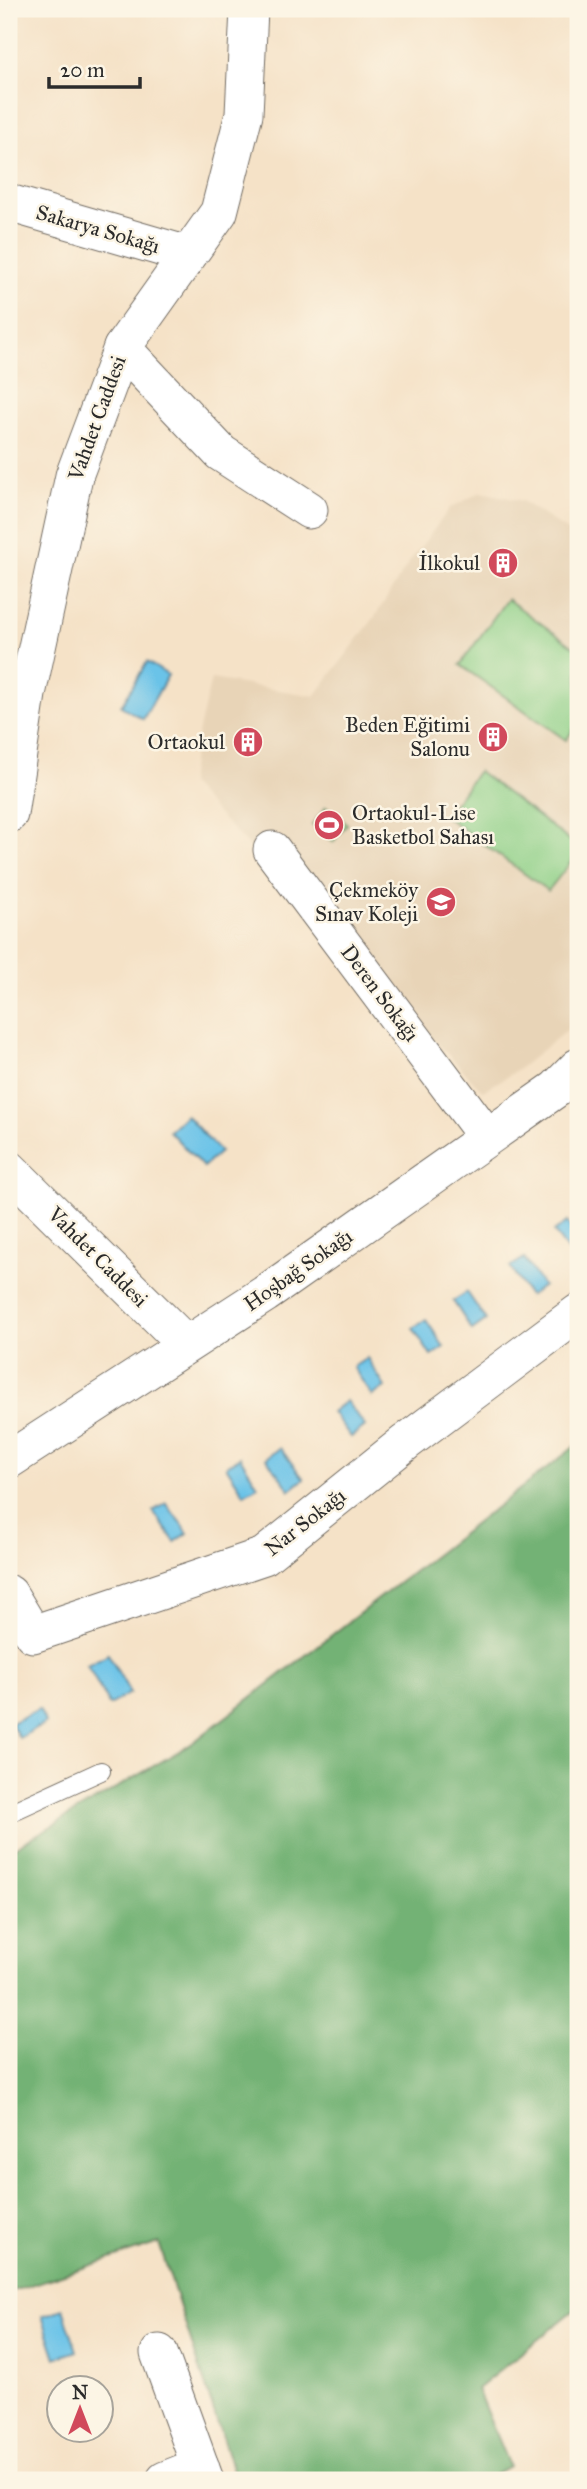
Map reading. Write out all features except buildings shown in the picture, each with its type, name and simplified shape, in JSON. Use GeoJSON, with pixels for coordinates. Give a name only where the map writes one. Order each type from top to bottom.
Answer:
{"type":"FeatureCollection","features":[{"type":"Feature","properties":{"kind":"street","name":"Vahdet Caddesi"},"geometry":{"type":"LineString","coordinates":[[9,814],[26,694],[74,476],[122,348],[219,212],[244,114],[249,9]]}},
{"type":"Feature","properties":{"kind":"street","name":"Sakarya Sokağı"},"geometry":{"type":"LineString","coordinates":[[9,203],[188,255]]}},
{"type":"Feature","properties":{"kind":"street"},"geometry":{"type":"LineString","coordinates":[[122,348],[220,453],[309,510]]}},
{"type":"Feature","properties":{"kind":"street","name":"Deren Sokağı"},"geometry":{"type":"LineString","coordinates":[[272,850],[487,1137]]}},
{"type":"Feature","properties":{"kind":"street","name":"Hoşbağ Sokağı"},"geometry":{"type":"LineString","coordinates":[[9,1460],[265,1294],[556,1088],[578,1067]]}},
{"type":"Feature","properties":{"kind":"street","name":"Vahdet Caddesi"},"geometry":{"type":"LineString","coordinates":[[9,1169],[186,1344]]}},
{"type":"Feature","properties":{"kind":"street","name":"Nar Sokağı"},"geometry":{"type":"LineString","coordinates":[[9,1594],[33,1634],[264,1556],[406,1442],[578,1313]]}},
{"type":"Feature","properties":{"kind":"street"},"geometry":{"type":"LineString","coordinates":[[159,2353],[203,2473],[165,2480]]}},
{"type":"Feature","properties":{"kind":"lane"},"geometry":{"type":"LineString","coordinates":[[9,1813],[101,1771]]}},
{"type":"Feature","properties":{"kind":"shaded area","name":"Çekmeköy Sınav Koleji"},"geometry":{"type":"Polygon","coordinates":[[[481,492],[522,501],[578,538],[578,1021],[516,1071],[483,1091],[189,784],[211,679],[315,696],[374,618],[408,564],[450,508],[481,492]]]}},
{"type":"Feature","properties":{"kind":"green space"},"geometry":{"type":"Polygon","coordinates":[[[507,599],[578,650],[578,723],[566,740],[460,665],[507,599]]]}},
{"type":"Feature","properties":{"kind":"green space"},"geometry":{"type":"Polygon","coordinates":[[[478,771],[578,847],[578,853],[548,891],[445,816],[478,771]]]}},
{"type":"Feature","properties":{"kind":"green space","name":"Ortaokul-Lise Basketbol Sahası"},"geometry":{"type":"Polygon","coordinates":[[[326,807],[347,824],[333,842],[312,825],[326,807]]]}},
{"type":"Feature","properties":{"kind":"green space"},"geometry":{"type":"Polygon","coordinates":[[[578,1444],[578,2307],[477,2389],[509,2466],[485,2480],[236,2480],[159,2243],[9,2292],[9,1851],[191,1744],[578,1444]]]}},
{"type":"Feature","properties":{"kind":"water"},"geometry":{"type":"Polygon","coordinates":[[[147,662],[168,675],[143,719],[121,706],[147,662]]]}},
{"type":"Feature","properties":{"kind":"water"},"geometry":{"type":"Polygon","coordinates":[[[186,1115],[220,1152],[203,1167],[169,1131],[186,1115]]]}},
{"type":"Feature","properties":{"kind":"water"},"geometry":{"type":"Polygon","coordinates":[[[567,1222],[578,1238],[578,1256],[574,1259],[554,1232],[567,1222]]]}},
{"type":"Feature","properties":{"kind":"water"},"geometry":{"type":"Polygon","coordinates":[[[524,1258],[543,1286],[529,1296],[510,1267],[524,1258]]]}},
{"type":"Feature","properties":{"kind":"water"},"geometry":{"type":"Polygon","coordinates":[[[467,1292],[486,1320],[472,1330],[453,1301],[467,1292]]]}},
{"type":"Feature","properties":{"kind":"water"},"geometry":{"type":"Polygon","coordinates":[[[426,1320],[444,1347],[431,1356],[413,1328],[426,1320]]]}},
{"type":"Feature","properties":{"kind":"water"},"geometry":{"type":"Polygon","coordinates":[[[367,1358],[385,1387],[372,1396],[353,1367],[367,1358]]]}},
{"type":"Feature","properties":{"kind":"water"},"geometry":{"type":"Polygon","coordinates":[[[346,1401],[365,1426],[351,1437],[332,1412],[346,1401]]]}},
{"type":"Feature","properties":{"kind":"water"},"geometry":{"type":"Polygon","coordinates":[[[280,1448],[304,1479],[290,1490],[266,1458],[280,1448]]]}},
{"type":"Feature","properties":{"kind":"water"},"geometry":{"type":"Polygon","coordinates":[[[240,1457],[258,1486],[244,1494],[226,1466],[240,1457]]]}},
{"type":"Feature","properties":{"kind":"water"},"geometry":{"type":"Polygon","coordinates":[[[166,1503],[188,1533],[175,1542],[153,1511],[166,1503]]]}},
{"type":"Feature","properties":{"kind":"water"},"geometry":{"type":"Polygon","coordinates":[[[108,1654],[130,1693],[109,1705],[87,1665],[108,1654]]]}},
{"type":"Feature","properties":{"kind":"water"},"geometry":{"type":"Polygon","coordinates":[[[39,1709],[46,1723],[19,1738],[11,1723],[39,1709]]]}},
{"type":"Feature","properties":{"kind":"water"},"geometry":{"type":"Polygon","coordinates":[[[63,2309],[77,2351],[56,2358],[42,2316],[63,2309]]]}},
{"type":"Feature","properties":{"kind":"place","name":"İlkokul"},"geometry":{"type":"Point","coordinates":[503,563]}},
{"type":"Feature","properties":{"kind":"place","name":"Beden Eğitimi Salonu"},"geometry":{"type":"Point","coordinates":[493,737]}},
{"type":"Feature","properties":{"kind":"place","name":"Ortaokul"},"geometry":{"type":"Point","coordinates":[248,742]}},
{"type":"Feature","properties":{"kind":"place","name":"Ortaokul-Lise Basketbol Sahası"},"geometry":{"type":"Point","coordinates":[329,825]}},
{"type":"Feature","properties":{"kind":"place","name":"Çekmeköy Sınav Koleji"},"geometry":{"type":"Point","coordinates":[441,902]}}]}
